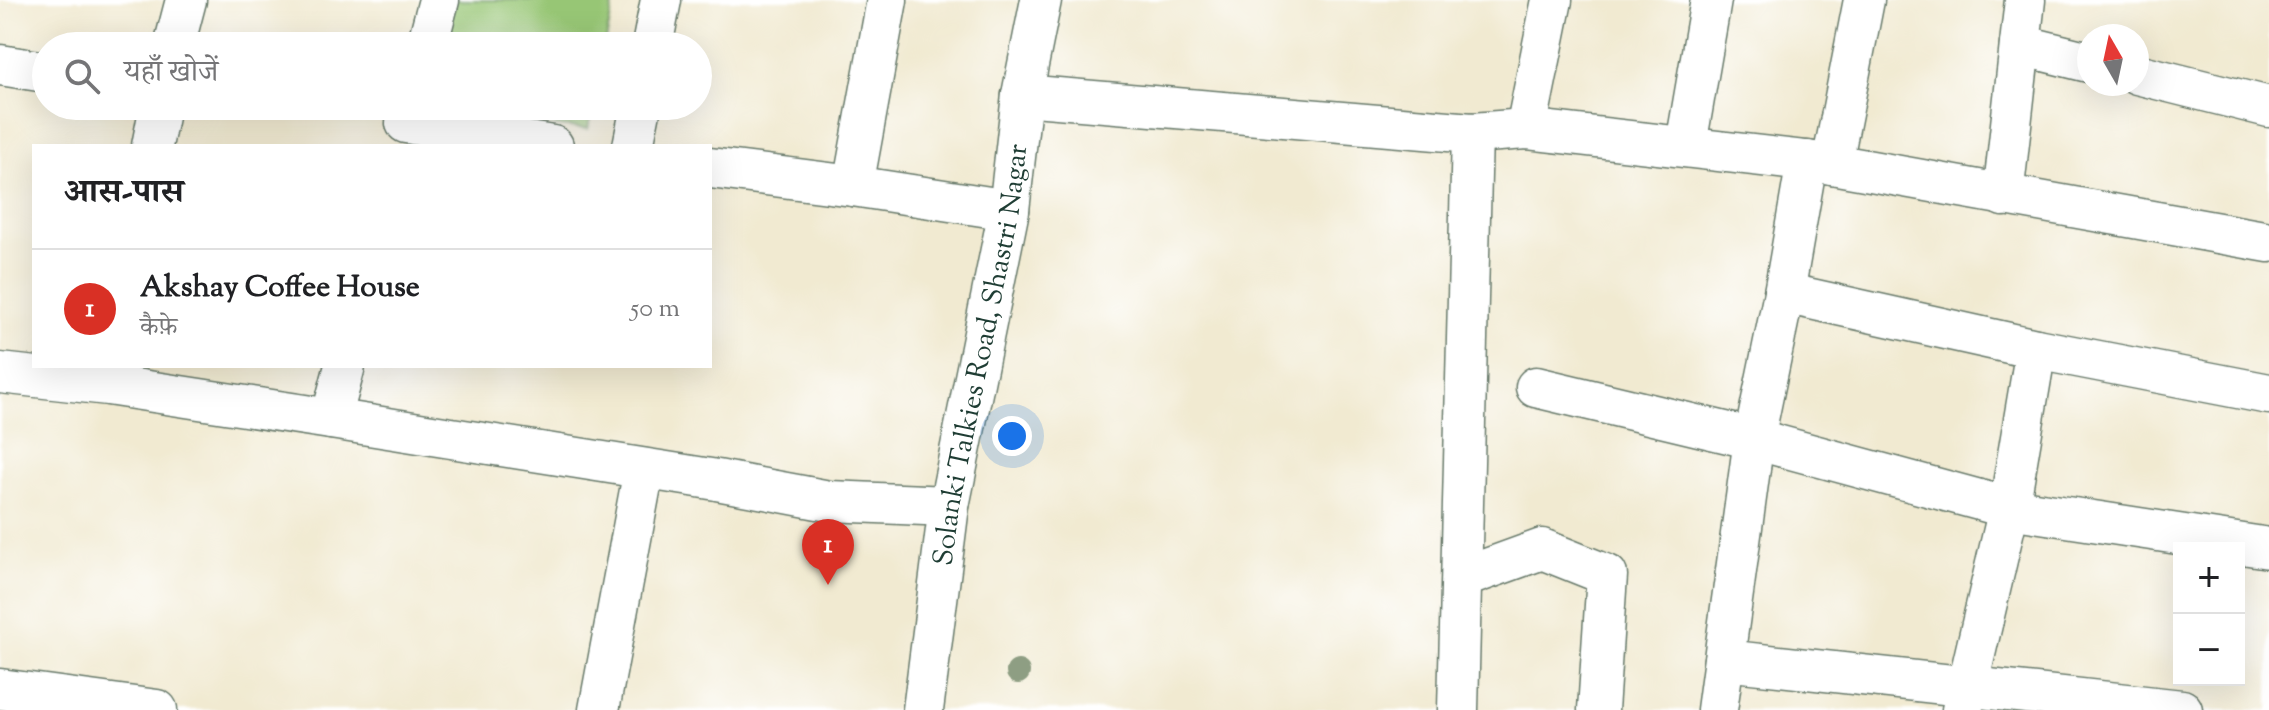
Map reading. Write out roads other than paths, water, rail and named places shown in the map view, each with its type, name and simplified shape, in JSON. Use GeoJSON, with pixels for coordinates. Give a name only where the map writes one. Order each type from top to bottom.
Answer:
{"type":"FeatureCollection","features":[{"type":"Feature","properties":{"kind":"street"},"geometry":{"type":"LineString","coordinates":[[178,32],[186,0]]}},
{"type":"Feature","properties":{"kind":"street"},"geometry":{"type":"LineString","coordinates":[[431,32],[439,0]]}},
{"type":"Feature","properties":{"kind":"street"},"geometry":{"type":"LineString","coordinates":[[655,32],[661,0]]}},
{"type":"Feature","properties":{"kind":"street"},"geometry":{"type":"LineString","coordinates":[[853,186],[887,0]]}},
{"type":"Feature","properties":{"kind":"street","name":"Solanki Talkies Road, Shastri Nagar"},"geometry":{"type":"LineString","coordinates":[[923,710],[949,506],[1009,210],[1022,95],[1041,0]]}},
{"type":"Feature","properties":{"kind":"street"},"geometry":{"type":"LineString","coordinates":[[1526,129],[1552,0]]}},
{"type":"Feature","properties":{"kind":"street"},"geometry":{"type":"LineString","coordinates":[[1686,145],[1711,0]]}},
{"type":"Feature","properties":{"kind":"street"},"geometry":{"type":"LineString","coordinates":[[1717,710],[1754,439],[1784,293],[1864,0]]}},
{"type":"Feature","properties":{"kind":"street"},"geometry":{"type":"LineString","coordinates":[[2003,196],[2025,0]]}},
{"type":"Feature","properties":{"kind":"street"},"geometry":{"type":"LineString","coordinates":[[2020,45],[2077,59]]}},
{"type":"Feature","properties":{"kind":"street"},"geometry":{"type":"LineString","coordinates":[[0,65],[32,70]]}},
{"type":"Feature","properties":{"kind":"street"},"geometry":{"type":"LineString","coordinates":[[2149,77],[2269,107]]}},
{"type":"Feature","properties":{"kind":"street"},"geometry":{"type":"LineString","coordinates":[[1022,95],[1472,133],[1526,129],[1686,145],[1819,162],[2269,242]]}},
{"type":"Feature","properties":{"kind":"street"},"geometry":{"type":"LineString","coordinates":[[152,144],[157,120]]}},
{"type":"Feature","properties":{"kind":"street"},"geometry":{"type":"LineString","coordinates":[[633,144],[638,120]]}},
{"type":"Feature","properties":{"kind":"street"},"geometry":{"type":"LineString","coordinates":[[406,125],[539,144]]}},
{"type":"Feature","properties":{"kind":"street"},"geometry":{"type":"LineString","coordinates":[[1458,710],[1472,133]]}},
{"type":"Feature","properties":{"kind":"street"},"geometry":{"type":"LineString","coordinates":[[712,168],[1009,210]]}},
{"type":"Feature","properties":{"kind":"street"},"geometry":{"type":"LineString","coordinates":[[1784,293],[2036,349],[2269,394]]}},
{"type":"Feature","properties":{"kind":"street"},"geometry":{"type":"LineString","coordinates":[[1964,699],[2009,508],[2036,349]]}},
{"type":"Feature","properties":{"kind":"street"},"geometry":{"type":"LineString","coordinates":[[331,419],[344,368]]}},
{"type":"Feature","properties":{"kind":"street"},"geometry":{"type":"LineString","coordinates":[[0,373],[110,376],[331,419],[829,501],[949,506]]}},
{"type":"Feature","properties":{"kind":"street"},"geometry":{"type":"LineString","coordinates":[[1536,387],[1754,439],[2009,508],[2269,548]]}},
{"type":"Feature","properties":{"kind":"street"},"geometry":{"type":"LineString","coordinates":[[599,710],[644,469]]}},
{"type":"Feature","properties":{"kind":"street"},"geometry":{"type":"LineString","coordinates":[[1462,578],[1542,549],[1607,575],[1598,710]]}},
{"type":"Feature","properties":{"kind":"street"},"geometry":{"type":"LineString","coordinates":[[1724,660],[1964,699],[2182,710]]}},
{"type":"Feature","properties":{"kind":"street"},"geometry":{"type":"LineString","coordinates":[[0,689],[157,710]]}},
{"type":"Feature","properties":{"kind":"place","name":"Akshay Coffee House"},"geometry":{"type":"Point","coordinates":[828,585]}}]}
